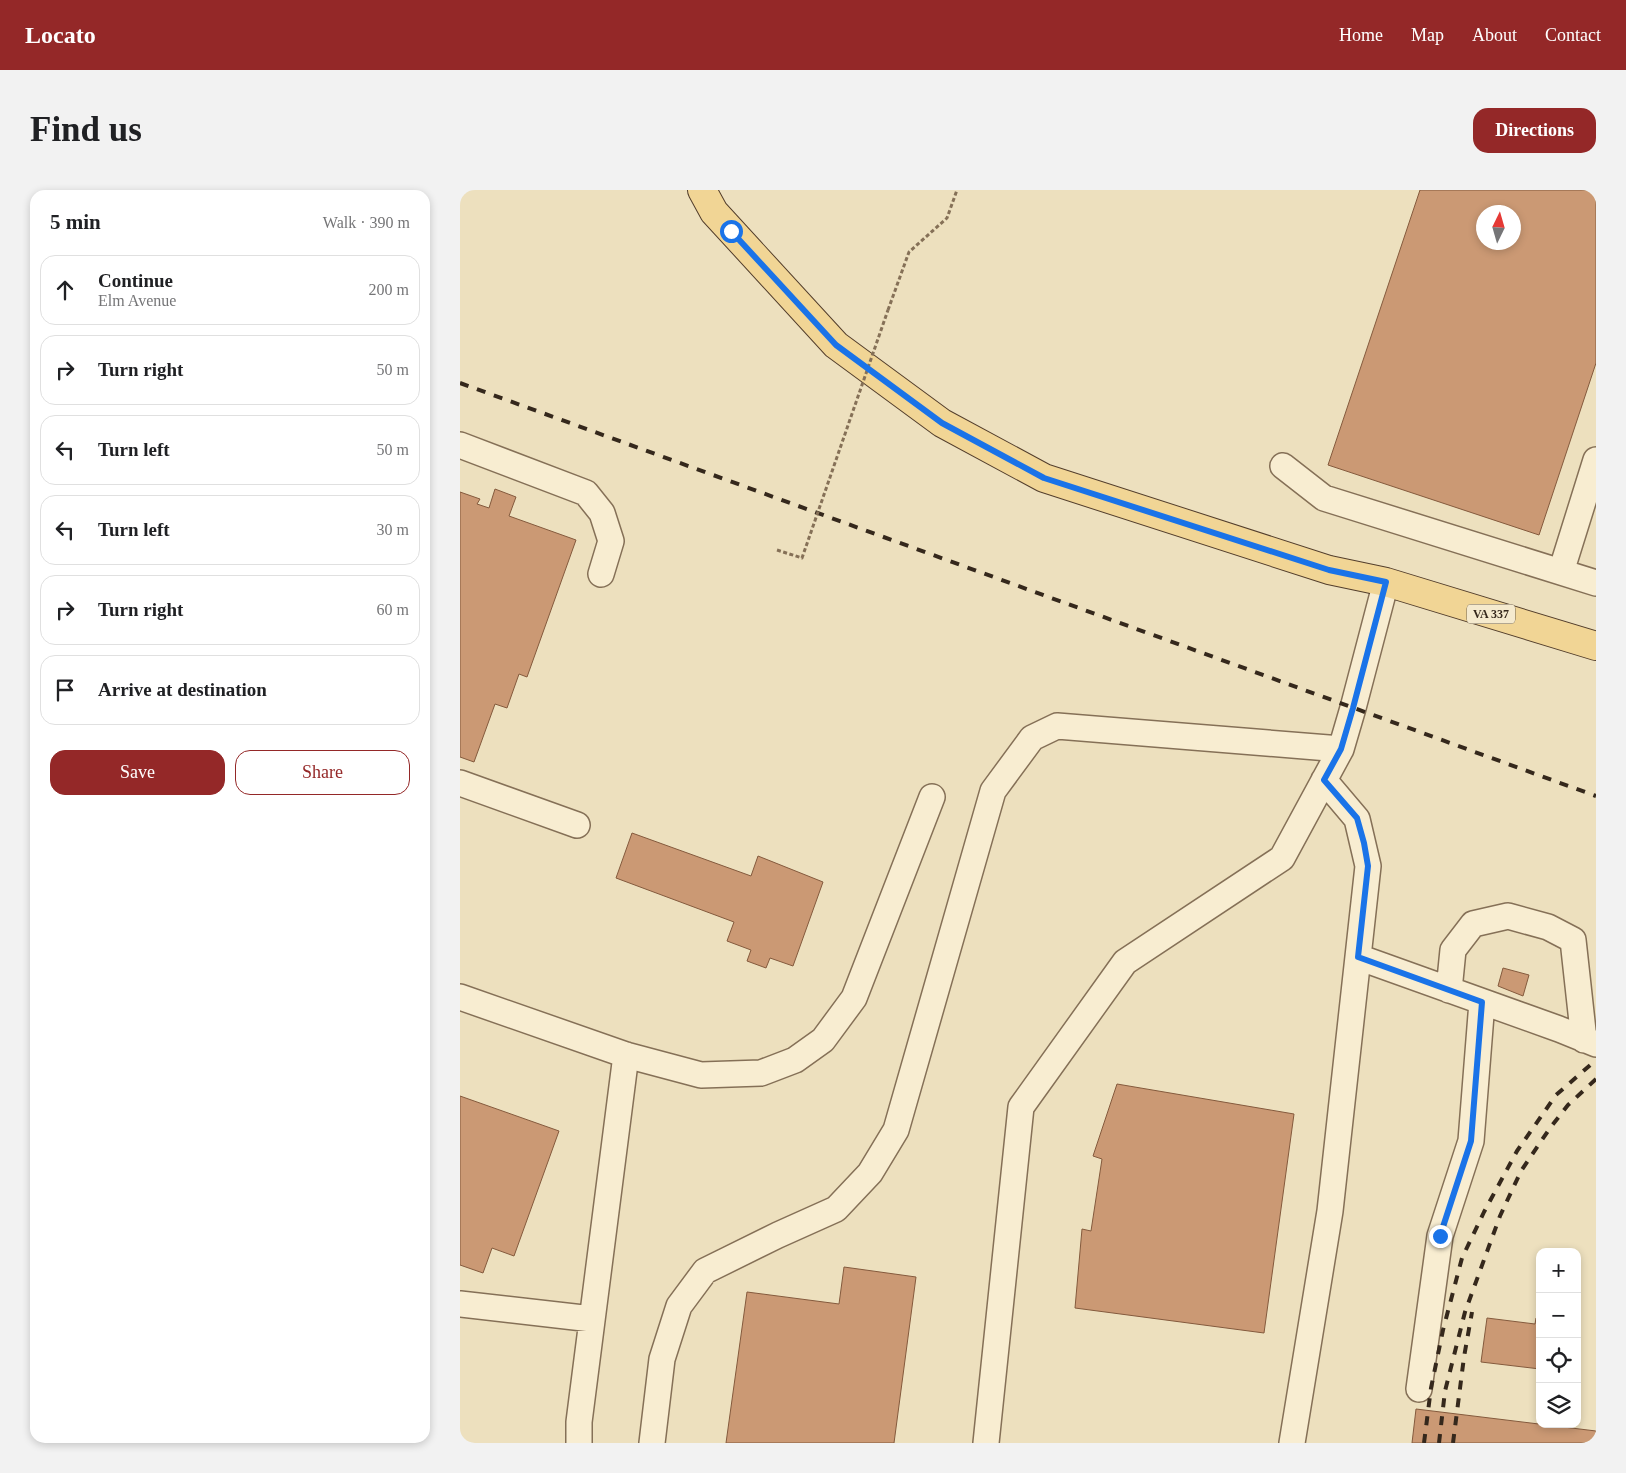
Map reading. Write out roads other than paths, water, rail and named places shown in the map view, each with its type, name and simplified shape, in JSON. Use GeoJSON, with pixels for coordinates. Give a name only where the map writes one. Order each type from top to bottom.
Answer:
{"type":"FeatureCollection","features":[{"type":"Feature","properties":{"kind":"main road","name":"VA 337"},"geometry":{"type":"LineString","coordinates":[[702,190],[714,212],[836,345],[942,423],[1044,478],[1329,570],[1386,582],[1596,646]]}},
{"type":"Feature","properties":{"kind":"street"},"geometry":{"type":"LineString","coordinates":[[460,445],[586,493],[602,513],[611,541],[601,574]]}},
{"type":"Feature","properties":{"kind":"street"},"geometry":{"type":"LineString","coordinates":[[1561,572],[1596,460]]}},
{"type":"Feature","properties":{"kind":"street"},"geometry":{"type":"LineString","coordinates":[[1283,466],[1324,498],[1596,583]]}},
{"type":"Feature","properties":{"kind":"street"},"geometry":{"type":"LineString","coordinates":[[986,1443],[1021,1107],[1124,962],[1282,858],[1341,749],[1386,582]]}},
{"type":"Feature","properties":{"kind":"street"},"geometry":{"type":"LineString","coordinates":[[652,1443],[662,1359],[680,1306],[705,1271],[778,1235],[836,1210],[870,1173],[896,1130],[993,791],[1032,738],[1057,726],[1341,749]]}},
{"type":"Feature","properties":{"kind":"street"},"geometry":{"type":"LineString","coordinates":[[1292,1443],[1330,1212],[1368,866],[1357,818],[1324,780]]}},
{"type":"Feature","properties":{"kind":"street"},"geometry":{"type":"LineString","coordinates":[[460,783],[577,825]]}},
{"type":"Feature","properties":{"kind":"street"},"geometry":{"type":"LineString","coordinates":[[460,997],[626,1055],[701,1075],[760,1073],[794,1060],[823,1040],[854,998],[932,797]]}},
{"type":"Feature","properties":{"kind":"street"},"geometry":{"type":"LineString","coordinates":[[1358,957],[1590,1042],[1574,940],[1548,927],[1508,916],[1473,924],[1452,950],[1449,990]]}},
{"type":"Feature","properties":{"kind":"street"},"geometry":{"type":"LineString","coordinates":[[1419,1389],[1440,1236],[1471,1141],[1482,1002]]}},
{"type":"Feature","properties":{"kind":"street"},"geometry":{"type":"LineString","coordinates":[[579,1443],[579,1422],[626,1055]]}},
{"type":"Feature","properties":{"kind":"street"},"geometry":{"type":"LineString","coordinates":[[460,1304],[592,1319]]}},
{"type":"Feature","properties":{"kind":"railway"},"geometry":{"type":"LineString","coordinates":[[460,383],[1596,796]]}},
{"type":"Feature","properties":{"kind":"railway"},"geometry":{"type":"LineString","coordinates":[[1424,1443],[1431,1388],[1443,1330],[1462,1258],[1517,1151],[1556,1095],[1596,1060]]}},
{"type":"Feature","properties":{"kind":"railway"},"geometry":{"type":"LineString","coordinates":[[1439,1443],[1445,1391],[1465,1312],[1500,1216],[1521,1171],[1550,1128],[1568,1105],[1596,1079]]}},
{"type":"Feature","properties":{"kind":"railway"},"geometry":{"type":"LineString","coordinates":[[1453,1443],[1472,1312]]}}]}
